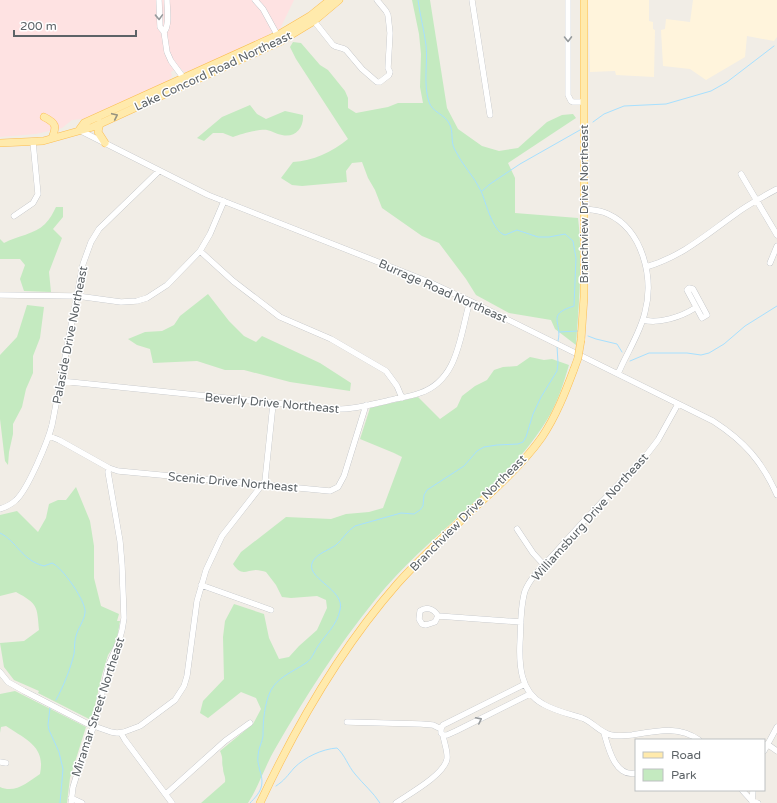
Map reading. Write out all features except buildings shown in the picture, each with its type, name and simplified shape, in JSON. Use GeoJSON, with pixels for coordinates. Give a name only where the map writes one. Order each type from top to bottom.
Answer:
{"type":"FeatureCollection","features":[{"type":"Feature","properties":{"kind":"main road","name":"Lake Concord Road Northeast"},"geometry":{"type":"LineString","coordinates":[[79,130],[84,123],[182,78],[279,38],[330,0]]}},
{"type":"Feature","properties":{"kind":"main road","name":"Lake Concord Road Northeast"},"geometry":{"type":"LineString","coordinates":[[0,143],[33,142],[93,127],[188,83],[314,21],[339,0]]}},
{"type":"Feature","properties":{"kind":"main road","name":"Branchview Drive Northeast"},"geometry":{"type":"LineString","coordinates":[[260,803],[313,700],[354,638],[398,584],[419,561],[521,463],[538,443],[565,395],[578,358],[581,340],[584,297],[584,0]]}},
{"type":"Feature","properties":{"kind":"main road"},"geometry":{"type":"LineString","coordinates":[[44,117],[53,122],[55,125],[52,138]]}},
{"type":"Feature","properties":{"kind":"main road"},"geometry":{"type":"LineString","coordinates":[[100,123],[98,132],[104,143]]}},
{"type":"Feature","properties":{"kind":"street"},"geometry":{"type":"LineString","coordinates":[[159,0],[159,20],[161,30],[164,32]]}},
{"type":"Feature","properties":{"kind":"street"},"geometry":{"type":"LineString","coordinates":[[167,0],[167,25],[164,32],[165,44],[169,56],[182,78],[188,83]]}},
{"type":"Feature","properties":{"kind":"street"},"geometry":{"type":"LineString","coordinates":[[255,0],[263,8],[279,38]]}},
{"type":"Feature","properties":{"kind":"street"},"geometry":{"type":"LineString","coordinates":[[314,21],[333,45],[343,47],[362,69],[377,82],[380,82],[390,72],[388,68],[390,33],[386,12],[377,0]]}},
{"type":"Feature","properties":{"kind":"street"},"geometry":{"type":"LineString","coordinates":[[472,0],[490,115]]}},
{"type":"Feature","properties":{"kind":"street"},"geometry":{"type":"LineString","coordinates":[[568,0],[568,95],[573,102],[583,102]]}},
{"type":"Feature","properties":{"kind":"street","name":"Burrage Road Northeast"},"geometry":{"type":"LineString","coordinates":[[79,130],[159,171],[224,201],[429,282],[713,421],[748,449],[762,466],[777,495]]}},
{"type":"Feature","properties":{"kind":"street"},"geometry":{"type":"LineString","coordinates":[[14,216],[33,203],[38,194],[33,142]]}},
{"type":"Feature","properties":{"kind":"street","name":"Palaside Drive Northeast"},"geometry":{"type":"LineString","coordinates":[[0,509],[10,505],[22,494],[49,436],[83,264],[89,246],[94,237],[118,210],[159,171]]}},
{"type":"Feature","properties":{"kind":"street"},"geometry":{"type":"LineString","coordinates":[[741,174],[777,235]]}},
{"type":"Feature","properties":{"kind":"street"},"geometry":{"type":"LineString","coordinates":[[646,267],[658,264],[694,245],[735,214],[777,189]]}},
{"type":"Feature","properties":{"kind":"street"},"geometry":{"type":"LineString","coordinates":[[0,295],[77,296],[121,302],[137,301],[147,298],[167,285],[200,251],[210,234],[224,201]]}},
{"type":"Feature","properties":{"kind":"street"},"geometry":{"type":"LineString","coordinates":[[584,209],[606,213],[627,228],[637,243],[646,267],[649,285],[643,320],[618,374]]}},
{"type":"Feature","properties":{"kind":"street"},"geometry":{"type":"LineString","coordinates":[[770,262],[777,246]]}},
{"type":"Feature","properties":{"kind":"street"},"geometry":{"type":"LineString","coordinates":[[200,251],[227,276],[280,317],[331,339],[386,371],[398,386],[402,398]]}},
{"type":"Feature","properties":{"kind":"street"},"geometry":{"type":"LineString","coordinates":[[689,288],[693,289],[706,314],[702,318],[695,308],[687,290],[689,288]]}},
{"type":"Feature","properties":{"kind":"street","name":"Beverly Drive Northeast"},"geometry":{"type":"LineString","coordinates":[[60,381],[340,410],[366,406],[425,391],[436,384],[447,371],[458,349],[470,301]]}},
{"type":"Feature","properties":{"kind":"street"},"geometry":{"type":"LineString","coordinates":[[643,320],[650,322],[657,321],[683,315],[695,308]]}},
{"type":"Feature","properties":{"kind":"street"},"geometry":{"type":"LineString","coordinates":[[0,672],[8,682],[24,691],[94,726],[110,732],[121,733],[140,726],[175,700],[180,694],[187,676],[196,601],[206,570],[222,536],[258,489],[263,485],[266,477],[273,404]]}},
{"type":"Feature","properties":{"kind":"street","name":"Williamsburg Drive Northeast"},"geometry":{"type":"LineString","coordinates":[[678,404],[658,440],[648,453],[574,531],[530,581],[523,599],[520,666],[525,684],[530,694],[537,700],[548,706],[586,719],[604,733],[622,736],[670,730],[690,734],[698,739]]}},
{"type":"Feature","properties":{"kind":"street","name":"Scenic Drive Northeast"},"geometry":{"type":"LineString","coordinates":[[49,436],[118,471],[327,491],[334,490],[338,487],[344,476],[366,406]]}},
{"type":"Feature","properties":{"kind":"street","name":"Miramar Street Northeast"},"geometry":{"type":"LineString","coordinates":[[71,800],[77,774],[94,726],[109,664],[119,641],[124,618],[120,541],[108,472],[110,468]]}},
{"type":"Feature","properties":{"kind":"street"},"geometry":{"type":"LineString","coordinates":[[517,529],[533,553],[544,565]]}},
{"type":"Feature","properties":{"kind":"street"},"geometry":{"type":"LineString","coordinates":[[201,585],[271,610]]}},
{"type":"Feature","properties":{"kind":"street"},"geometry":{"type":"LineString","coordinates":[[438,616],[521,622]]}},
{"type":"Feature","properties":{"kind":"street"},"geometry":{"type":"LineString","coordinates":[[396,803],[437,774],[444,767],[447,758],[442,732],[443,725],[525,684]]}},
{"type":"Feature","properties":{"kind":"street"},"geometry":{"type":"LineString","coordinates":[[347,722],[433,725],[447,735],[530,694]]}},
{"type":"Feature","properties":{"kind":"street"},"geometry":{"type":"LineString","coordinates":[[166,794],[225,741],[250,724]]}},
{"type":"Feature","properties":{"kind":"street"},"geometry":{"type":"LineString","coordinates":[[765,749],[777,727]]}},
{"type":"Feature","properties":{"kind":"street"},"geometry":{"type":"LineString","coordinates":[[121,733],[172,803]]}},
{"type":"Feature","properties":{"kind":"street"},"geometry":{"type":"LineString","coordinates":[[604,733],[608,747],[616,764],[628,773],[635,773]]}},
{"type":"Feature","properties":{"kind":"street"},"geometry":{"type":"LineString","coordinates":[[767,744],[777,751]]}},
{"type":"Feature","properties":{"kind":"street"},"geometry":{"type":"LineString","coordinates":[[743,791],[754,802]]}},
{"type":"Feature","properties":{"kind":"street"},"geometry":{"type":"LineString","coordinates":[[753,791],[754,802]]}},
{"type":"Feature","properties":{"kind":"street"},"geometry":{"type":"LineString","coordinates":[[71,800],[82,803]]}},
{"type":"Feature","properties":{"kind":"shaded area"},"geometry":{"type":"Polygon","coordinates":[[[0,0],[294,0],[280,29],[270,33],[266,37],[242,46],[241,48],[189,71],[184,72],[179,67],[171,72],[172,76],[168,81],[83,119],[72,120],[62,128],[36,134],[0,137],[0,0]]]}},
{"type":"Feature","properties":{"kind":"shaded area"},"geometry":{"type":"Polygon","coordinates":[[[588,0],[649,0],[649,21],[653,22],[653,29],[655,30],[654,77],[616,75],[615,71],[590,72],[588,0]]]}},
{"type":"Feature","properties":{"kind":"shaded area"},"geometry":{"type":"Polygon","coordinates":[[[693,0],[777,0],[777,37],[774,41],[747,36],[745,57],[706,80],[690,69],[663,66],[661,30],[665,29],[666,19],[690,22],[693,0]]]}},
{"type":"Feature","properties":{"kind":"green space"},"geometry":{"type":"Polygon","coordinates":[[[412,0],[430,0],[447,108],[458,129],[482,146],[499,151],[518,148],[547,122],[562,115],[573,114],[576,118],[508,163],[515,178],[515,213],[578,218],[580,265],[576,345],[555,329],[551,320],[509,313],[476,295],[439,243],[422,236],[382,208],[362,162],[352,163],[346,171],[347,182],[302,186],[292,185],[281,178],[293,162],[315,158],[335,148],[348,139],[296,59],[290,47],[293,42],[301,43],[320,65],[328,70],[345,91],[348,98],[348,108],[356,113],[388,107],[398,103],[423,103],[420,87],[421,54],[419,34],[412,0]]]}},
{"type":"Feature","properties":{"kind":"green space"},"geometry":{"type":"Polygon","coordinates":[[[250,105],[257,114],[266,119],[285,111],[303,115],[302,124],[298,131],[287,136],[264,130],[240,134],[233,137],[223,133],[213,133],[204,141],[197,138],[222,117],[250,105]]]}},
{"type":"Feature","properties":{"kind":"green space"},"geometry":{"type":"Polygon","coordinates":[[[56,207],[63,207],[63,217],[53,229],[62,238],[49,272],[51,292],[24,291],[20,279],[25,265],[20,259],[0,259],[0,239],[4,243],[31,233],[47,222],[56,207]]]}},
{"type":"Feature","properties":{"kind":"green space"},"geometry":{"type":"Polygon","coordinates":[[[208,294],[229,321],[244,336],[256,342],[262,336],[320,363],[351,383],[350,391],[290,382],[244,370],[225,370],[197,361],[153,363],[150,349],[137,345],[128,339],[145,332],[162,331],[174,325],[180,316],[208,294]]]}},
{"type":"Feature","properties":{"kind":"green space"},"geometry":{"type":"Polygon","coordinates":[[[27,305],[44,307],[40,338],[33,356],[33,373],[26,389],[22,407],[13,424],[13,434],[8,465],[5,461],[0,419],[0,355],[17,337],[27,305]]]}},
{"type":"Feature","properties":{"kind":"green space"},"geometry":{"type":"Polygon","coordinates":[[[530,357],[544,360],[552,359],[569,365],[561,390],[551,413],[528,447],[519,458],[467,509],[399,572],[361,618],[298,710],[271,756],[248,803],[201,803],[225,782],[220,751],[253,724],[261,709],[256,698],[241,692],[208,718],[200,713],[203,701],[224,679],[223,637],[225,621],[234,604],[264,614],[269,638],[279,659],[289,657],[317,630],[327,608],[326,600],[317,596],[291,598],[282,597],[276,585],[266,572],[256,570],[243,572],[238,570],[233,564],[241,552],[286,517],[331,519],[346,514],[369,512],[383,508],[402,457],[360,439],[370,408],[418,397],[440,419],[457,407],[462,396],[475,386],[487,380],[494,370],[503,367],[517,366],[530,357]]]}},
{"type":"Feature","properties":{"kind":"green space"},"geometry":{"type":"Polygon","coordinates":[[[76,487],[90,521],[94,546],[94,578],[101,606],[119,614],[117,621],[120,621],[114,646],[108,655],[102,675],[92,718],[89,719],[38,693],[39,691],[14,680],[4,667],[0,643],[24,641],[39,630],[37,611],[35,606],[29,600],[16,592],[0,596],[0,515],[17,511],[38,532],[46,518],[49,504],[58,500],[66,500],[76,487]]]}},
{"type":"Feature","properties":{"kind":"green space"},"geometry":{"type":"Polygon","coordinates":[[[15,691],[86,727],[70,778],[67,803],[0,803],[0,787],[6,789],[16,788],[40,774],[40,757],[32,744],[6,726],[1,727],[0,733],[0,694],[15,691]]]}},
{"type":"Feature","properties":{"kind":"waterway"},"geometry":{"type":"LineString","coordinates":[[418,0],[426,45],[426,88],[429,102],[433,108],[449,123],[454,147],[461,161],[478,186],[496,228],[505,235],[517,230],[538,237],[549,237],[565,234],[573,241],[576,258],[574,306],[565,309],[558,316],[558,341]]}},
{"type":"Feature","properties":{"kind":"waterway"},"geometry":{"type":"LineString","coordinates":[[593,122],[604,114],[624,106],[666,104],[711,91],[727,82],[774,46]]}},
{"type":"Feature","properties":{"kind":"waterway"},"geometry":{"type":"LineString","coordinates":[[482,191],[520,164],[580,130]]}},
{"type":"Feature","properties":{"kind":"waterway"},"geometry":{"type":"LineString","coordinates":[[630,361],[649,353],[687,353],[701,355],[709,353],[724,344],[745,326],[777,306]]}},
{"type":"Feature","properties":{"kind":"waterway"},"geometry":{"type":"LineString","coordinates":[[559,332],[578,331]]}},
{"type":"Feature","properties":{"kind":"waterway"},"geometry":{"type":"LineString","coordinates":[[588,336],[617,344],[622,352]]}},
{"type":"Feature","properties":{"kind":"waterway"},"geometry":{"type":"LineString","coordinates":[[250,803],[259,792],[262,785],[258,753],[263,736],[268,697],[271,690],[274,685],[284,677],[310,660],[318,646],[334,625],[339,615],[340,603],[337,596],[314,573],[312,567],[315,558],[336,545],[355,526],[401,513],[414,514],[423,506],[424,495],[427,490],[464,466],[477,451],[484,447],[518,444],[523,442],[541,397],[557,371],[557,346]]}},
{"type":"Feature","properties":{"kind":"waterway"},"geometry":{"type":"LineString","coordinates":[[0,533],[6,536],[24,555],[36,563],[44,566],[52,563],[62,571],[78,593],[85,608],[85,613],[75,638],[74,654],[71,666],[56,700]]}},
{"type":"Feature","properties":{"kind":"waterway"},"geometry":{"type":"LineString","coordinates":[[50,708],[48,725],[49,730],[59,752],[63,769],[60,803]]}},
{"type":"Feature","properties":{"kind":"waterway"},"geometry":{"type":"LineString","coordinates":[[276,786],[284,780],[298,764],[308,757],[326,750],[337,748],[358,778],[380,803]]}}]}
